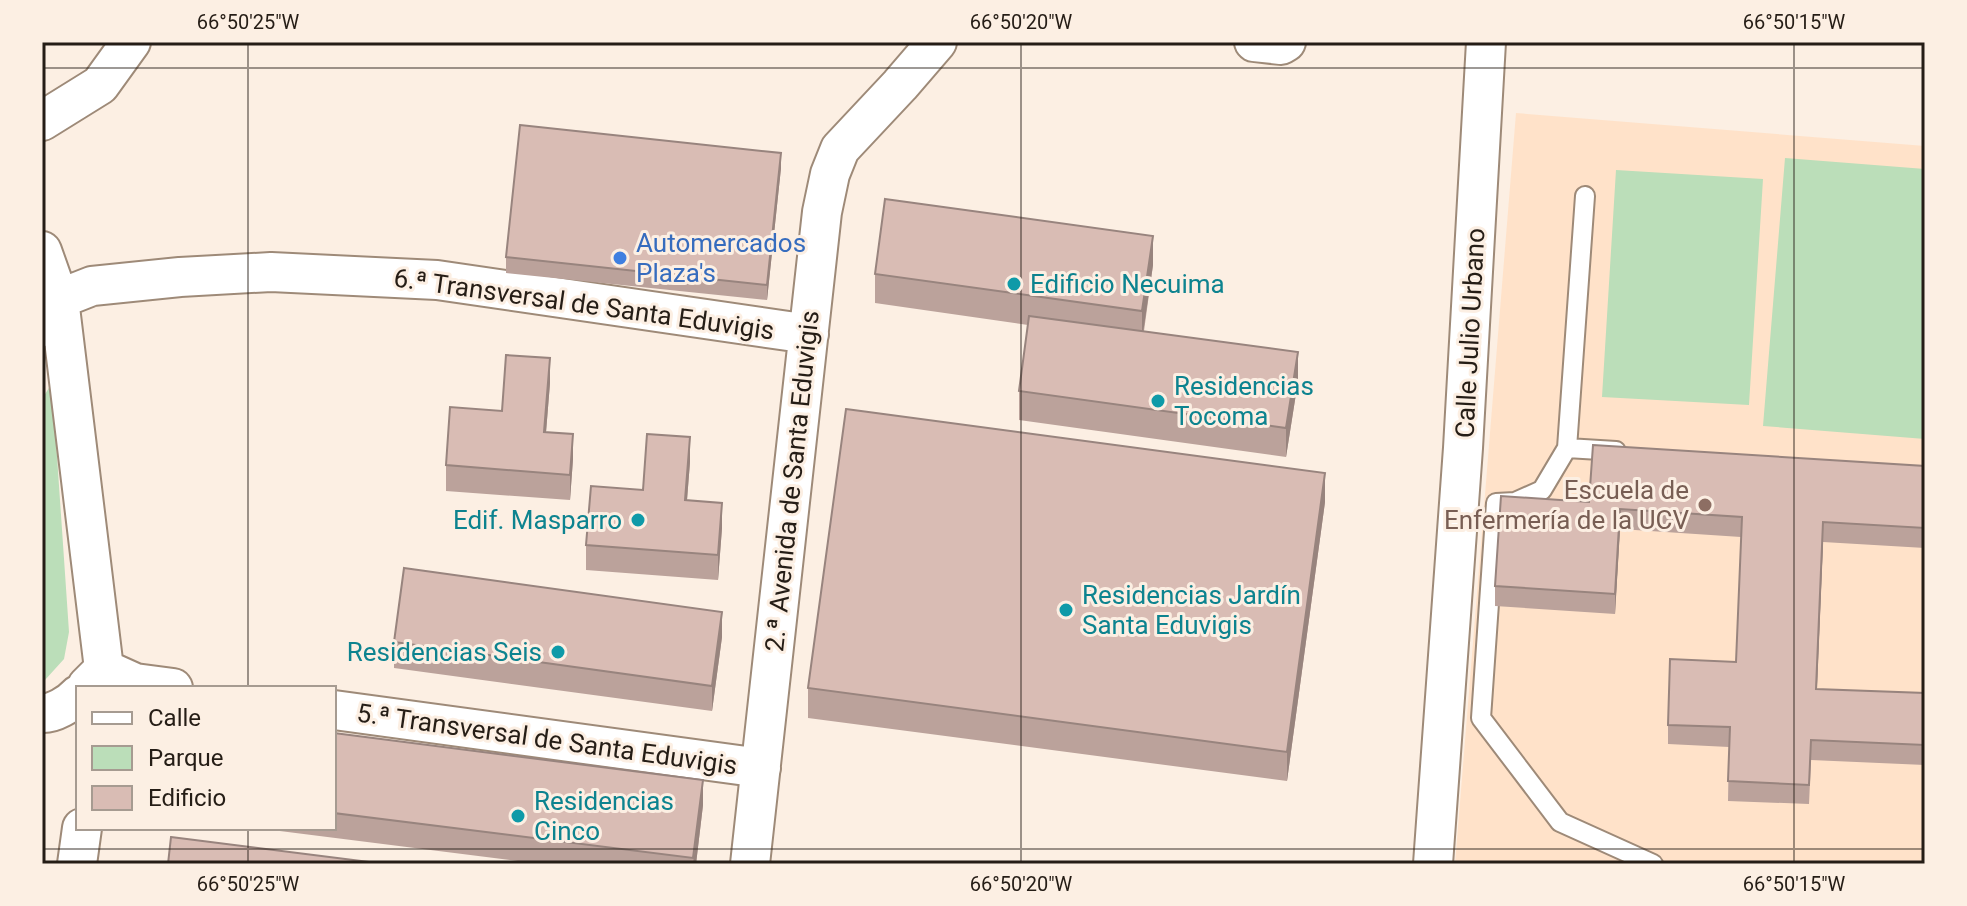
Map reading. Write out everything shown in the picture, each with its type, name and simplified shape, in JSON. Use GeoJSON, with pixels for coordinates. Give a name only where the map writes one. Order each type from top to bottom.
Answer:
{"type":"FeatureCollection","features":[{"type":"Feature","properties":{"kind":"street"},"geometry":{"type":"LineString","coordinates":[[42,121],[100,85],[131,42]]}},
{"type":"Feature","properties":{"kind":"street","name":"2.ª Avenida de Santa Eduvigis"},"geometry":{"type":"LineString","coordinates":[[750,864],[822,212],[830,174],[840,149],[937,42]]}},
{"type":"Feature","properties":{"kind":"street"},"geometry":{"type":"LineString","coordinates":[[1254,42],[1281,45],[1286,42]]}},
{"type":"Feature","properties":{"kind":"street","name":"Calle Julio Urbano"},"geometry":{"type":"LineString","coordinates":[[1433,864],[1463,448],[1486,42]]}},
{"type":"Feature","properties":{"kind":"street"},"geometry":{"type":"LineString","coordinates":[[42,251],[92,685],[135,683],[158,686]]}},
{"type":"Feature","properties":{"kind":"street","name":"6.ª Transversal de Santa Eduvigis"},"geometry":{"type":"LineString","coordinates":[[50,313],[92,286],[271,272],[437,280],[809,334]]}},
{"type":"Feature","properties":{"kind":"street"},"geometry":{"type":"LineString","coordinates":[[42,713],[48,713],[76,698]]}},
{"type":"Feature","properties":{"kind":"street","name":"5.ª Transversal de Santa Eduvigis"},"geometry":{"type":"LineString","coordinates":[[336,710],[761,768]]}},
{"type":"Feature","properties":{"kind":"street"},"geometry":{"type":"LineString","coordinates":[[77,864],[82,830]]}},
{"type":"Feature","properties":{"kind":"lane"},"geometry":{"type":"LineString","coordinates":[[1585,196],[1567,448],[1542,490],[1515,502],[1496,503],[1481,718],[1560,822],[1653,864]]}},
{"type":"Feature","properties":{"kind":"lane"},"geometry":{"type":"LineString","coordinates":[[1567,448],[1629,452]]}},
{"type":"Feature","properties":{"kind":"shaded area","name":"Escuela de Enfermería de la UCV"},"geometry":{"type":"Polygon","coordinates":[[[1516,113],[1925,146],[1925,864],[1455,864],[1516,113]]]}},
{"type":"Feature","properties":{"kind":"green space"},"geometry":{"type":"Polygon","coordinates":[[[1785,158],[1925,169],[1925,439],[1763,426],[1785,158]]]}},
{"type":"Feature","properties":{"kind":"green space"},"geometry":{"type":"Polygon","coordinates":[[[1616,170],[1763,179],[1749,405],[1602,397],[1616,170]]]}},
{"type":"Feature","properties":{"kind":"green space"},"geometry":{"type":"Polygon","coordinates":[[[52,383],[69,632],[64,659],[42,680],[42,399],[52,383]]]}},
{"type":"Feature","properties":{"kind":"building"},"geometry":{"type":"Polygon","coordinates":[[[520,125],[781,153],[767,285],[506,257],[520,125]]]}},
{"type":"Feature","properties":{"kind":"building","name":"Edificio Necuima"},"geometry":{"type":"Polygon","coordinates":[[[885,199],[1153,236],[1142,311],[875,274],[885,199]]]}},
{"type":"Feature","properties":{"kind":"building","name":"Residencias Tocoma"},"geometry":{"type":"Polygon","coordinates":[[[1029,316],[1298,352],[1286,428],[1019,391],[1029,316]]]}},
{"type":"Feature","properties":{"kind":"building"},"geometry":{"type":"Polygon","coordinates":[[[506,355],[550,358],[544,432],[573,434],[570,475],[446,465],[450,407],[502,411],[506,355]]]}},
{"type":"Feature","properties":{"kind":"building","name":"Residencias Jardín Santa Eduvigis"},"geometry":{"type":"Polygon","coordinates":[[[846,409],[1325,473],[1287,752],[808,688],[846,409]]]}},
{"type":"Feature","properties":{"kind":"building","name":"Edif. Masparro"},"geometry":{"type":"Polygon","coordinates":[[[647,434],[690,437],[685,500],[722,503],[718,555],[586,545],[591,486],[643,490],[647,434]]]}},
{"type":"Feature","properties":{"kind":"building"},"geometry":{"type":"Polygon","coordinates":[[[1593,445],[1925,466],[1925,528],[1823,522],[1816,689],[1925,693],[1925,745],[1811,740],[1809,785],[1728,781],[1730,727],[1668,725],[1670,659],[1736,662],[1742,517],[1620,509],[1615,594],[1495,586],[1501,496],[1589,502],[1593,445]]]}},
{"type":"Feature","properties":{"kind":"building","name":"Residencias Seis"},"geometry":{"type":"Polygon","coordinates":[[[404,568],[722,612],[712,686],[394,642],[404,568]]]}},
{"type":"Feature","properties":{"kind":"building","name":"Residencias Cinco"},"geometry":{"type":"Polygon","coordinates":[[[336,733],[703,780],[693,858],[336,813],[336,733]]]}},
{"type":"Feature","properties":{"kind":"building"},"geometry":{"type":"Polygon","coordinates":[[[171,837],[385,864],[168,864],[171,837]]]}},
{"type":"Feature","properties":{"kind":"place","name":"Automercados Plaza's"},"geometry":{"type":"Point","coordinates":[620,258]}},
{"type":"Feature","properties":{"kind":"place","name":"Edificio Necuima"},"geometry":{"type":"Point","coordinates":[1014,284]}},
{"type":"Feature","properties":{"kind":"place","name":"Residencias Tocoma"},"geometry":{"type":"Point","coordinates":[1158,401]}},
{"type":"Feature","properties":{"kind":"place","name":"Escuela de Enfermería de la UCV"},"geometry":{"type":"Point","coordinates":[1705,505]}},
{"type":"Feature","properties":{"kind":"place","name":"Edif. Masparro"},"geometry":{"type":"Point","coordinates":[638,520]}},
{"type":"Feature","properties":{"kind":"place","name":"Residencias Jardín Santa Eduvigis"},"geometry":{"type":"Point","coordinates":[1066,610]}},
{"type":"Feature","properties":{"kind":"place","name":"Residencias Seis"},"geometry":{"type":"Point","coordinates":[558,652]}},
{"type":"Feature","properties":{"kind":"place","name":"Residencias Cinco"},"geometry":{"type":"Point","coordinates":[518,816]}}]}
